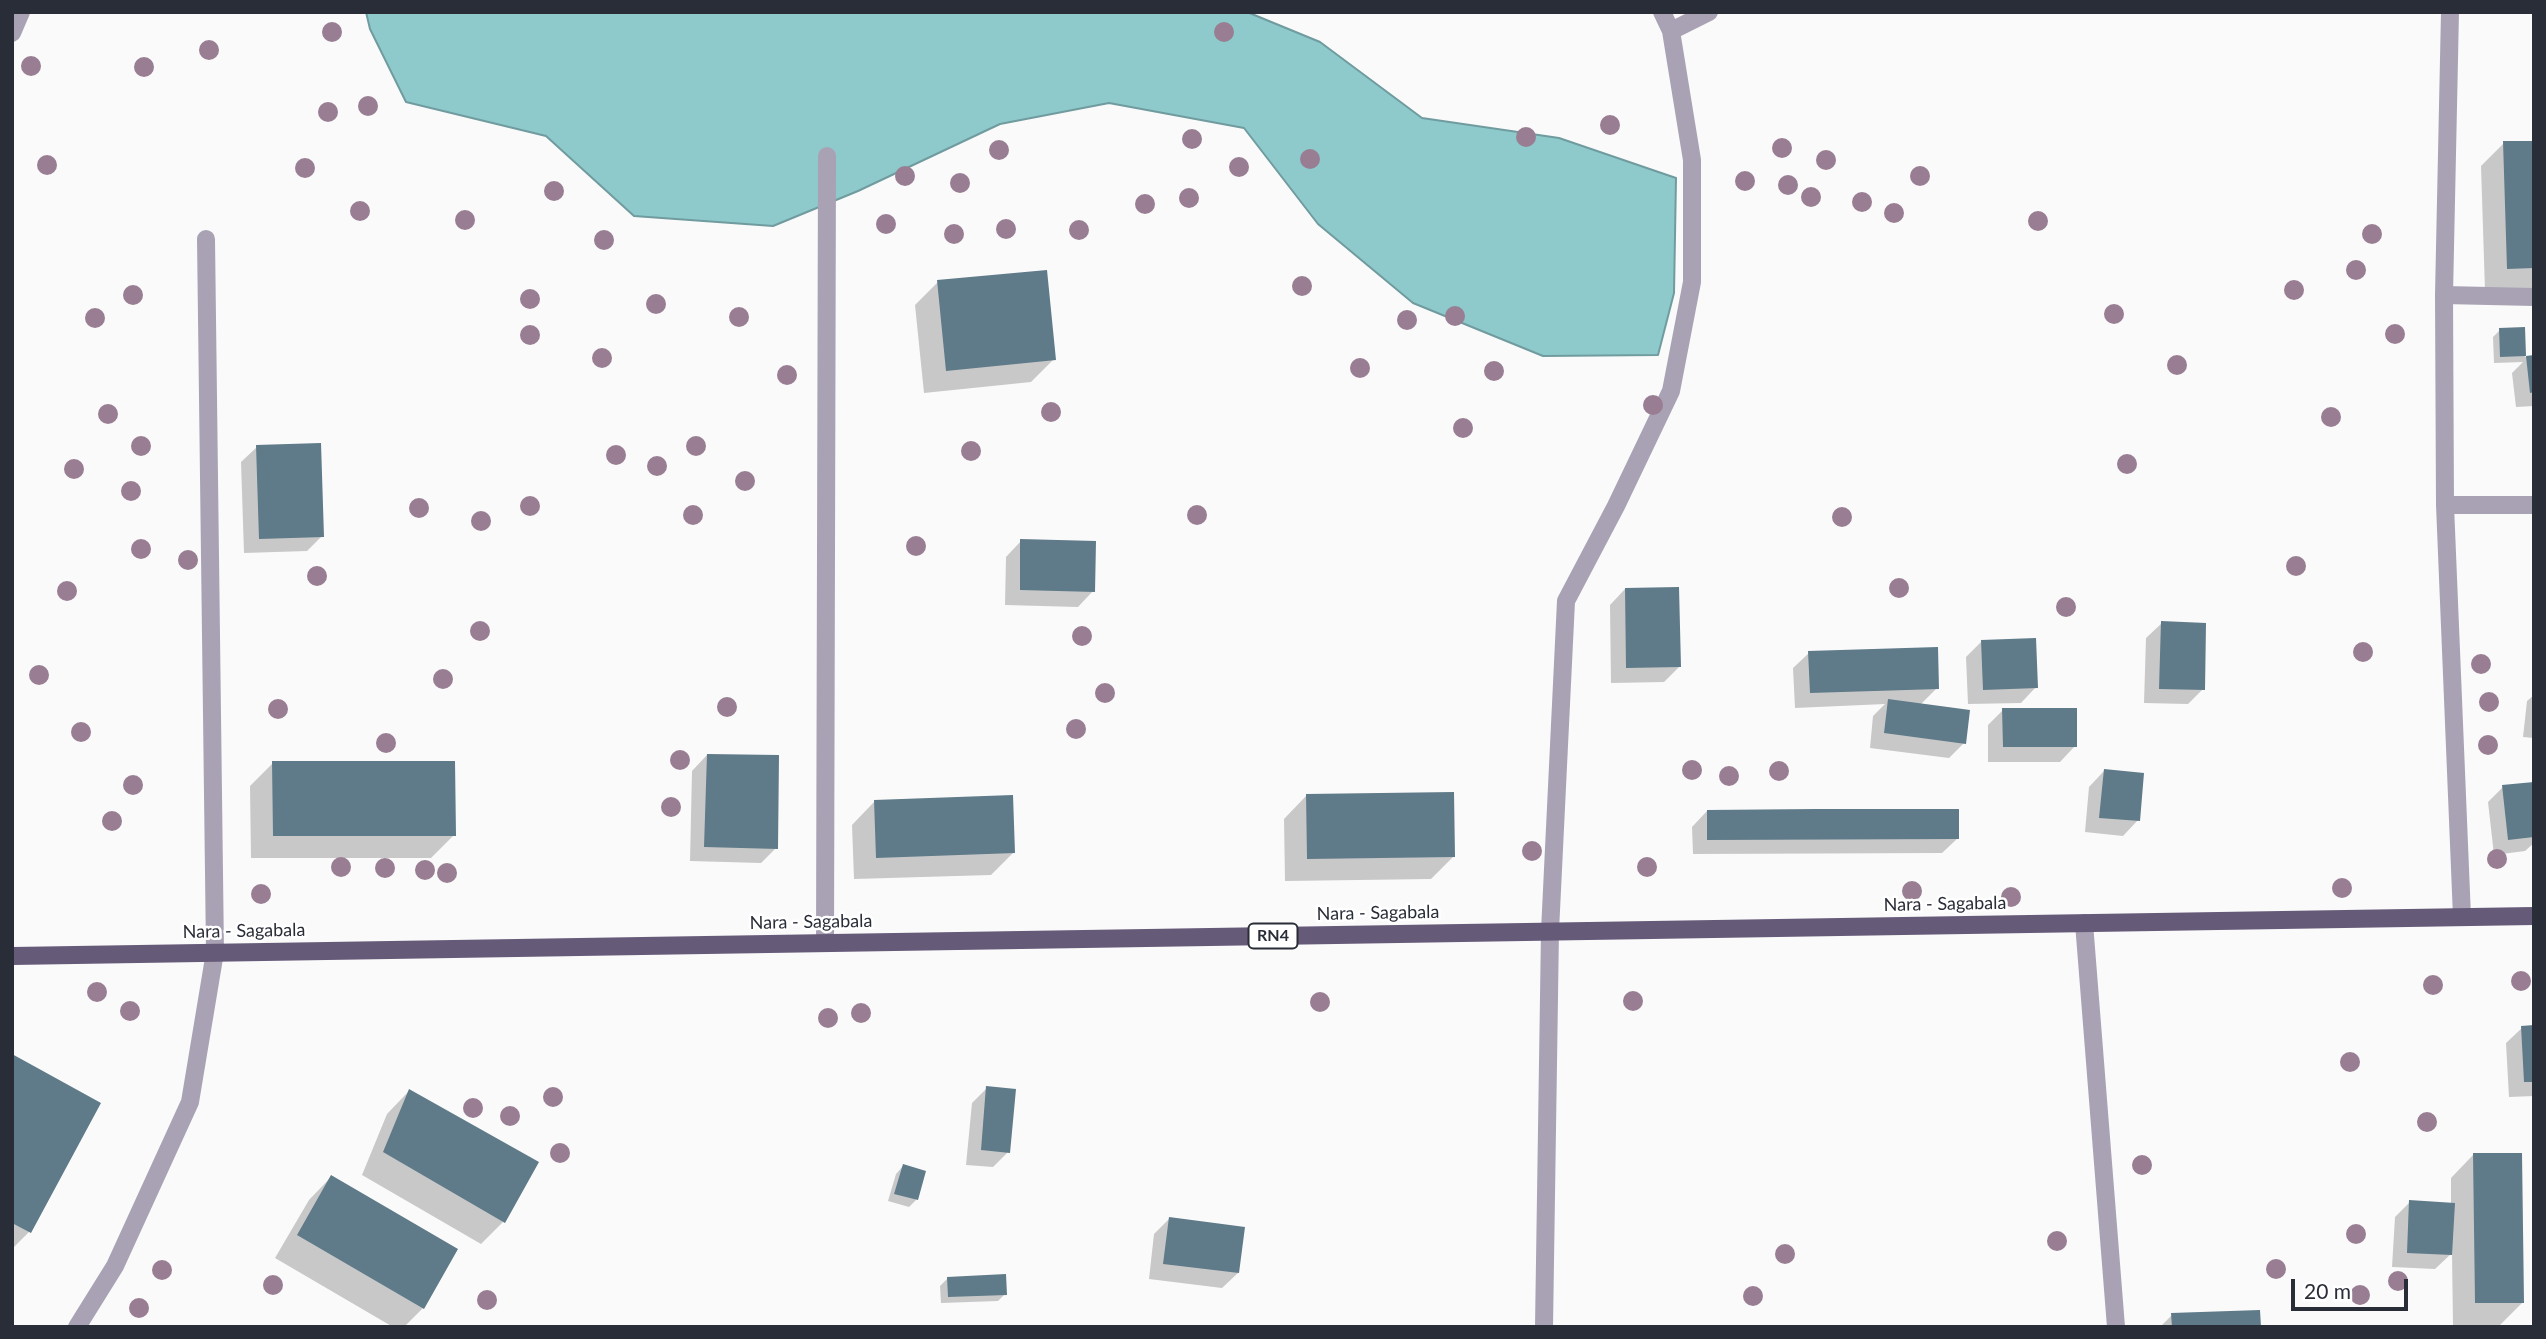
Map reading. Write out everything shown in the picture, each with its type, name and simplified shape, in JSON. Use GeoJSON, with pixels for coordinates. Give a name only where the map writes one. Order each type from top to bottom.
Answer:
{"type":"FeatureCollection","features":[{"type":"Feature","properties":{"kind":"main road","name":"Nara - Sagabala"},"geometry":{"type":"LineString","coordinates":[[12,956],[2534,916]]}},
{"type":"Feature","properties":{"kind":"street"},"geometry":{"type":"LineString","coordinates":[[12,33],[21,12]]}},
{"type":"Feature","properties":{"kind":"street"},"geometry":{"type":"LineString","coordinates":[[1544,1327],[1550,931],[1566,601],[1616,506],[1671,391],[1692,282],[1692,160],[1671,31],[1662,12]]}},
{"type":"Feature","properties":{"kind":"street"},"geometry":{"type":"LineString","coordinates":[[1671,31],[1709,12]]}},
{"type":"Feature","properties":{"kind":"street"},"geometry":{"type":"LineString","coordinates":[[2450,12],[2444,295],[2445,505],[2462,917]]}},
{"type":"Feature","properties":{"kind":"street"},"geometry":{"type":"LineString","coordinates":[[825,943],[827,156]]}},
{"type":"Feature","properties":{"kind":"street"},"geometry":{"type":"LineString","coordinates":[[77,1327],[115,1266],[190,1102],[215,952],[206,239]]}},
{"type":"Feature","properties":{"kind":"street"},"geometry":{"type":"LineString","coordinates":[[2444,295],[2534,297]]}},
{"type":"Feature","properties":{"kind":"street"},"geometry":{"type":"LineString","coordinates":[[2445,505],[2534,505]]}},
{"type":"Feature","properties":{"kind":"street"},"geometry":{"type":"LineString","coordinates":[[2084,923],[2116,1327]]}},
{"type":"Feature","properties":{"kind":"water"},"geometry":{"type":"Polygon","coordinates":[[[366,12],[1247,12],[1320,42],[1422,118],[1559,138],[1676,178],[1674,293],[1658,355],[1543,356],[1413,303],[1318,224],[1244,128],[1109,103],[1000,124],[858,191],[773,226],[634,216],[546,136],[406,102],[370,29],[366,12]]]}},
{"type":"Feature","properties":{"kind":"building"},"geometry":{"type":"Polygon","coordinates":[[[2503,141],[2534,141],[2534,268],[2507,269],[2503,141]]]}},
{"type":"Feature","properties":{"kind":"building"},"geometry":{"type":"Polygon","coordinates":[[[1047,270],[1056,360],[946,371],[937,280],[1047,270]]]}},
{"type":"Feature","properties":{"kind":"building"},"geometry":{"type":"Polygon","coordinates":[[[2525,327],[2526,356],[2500,357],[2499,328],[2525,327]]]}},
{"type":"Feature","properties":{"kind":"building"},"geometry":{"type":"Polygon","coordinates":[[[2534,355],[2534,392],[2530,393],[2526,356],[2534,355]]]}},
{"type":"Feature","properties":{"kind":"building"},"geometry":{"type":"Polygon","coordinates":[[[321,443],[324,537],[259,539],[256,445],[321,443]]]}},
{"type":"Feature","properties":{"kind":"building"},"geometry":{"type":"Polygon","coordinates":[[[1020,539],[1096,541],[1095,592],[1020,590],[1020,539]]]}},
{"type":"Feature","properties":{"kind":"building"},"geometry":{"type":"Polygon","coordinates":[[[1679,587],[1681,667],[1626,668],[1625,588],[1679,587]]]}},
{"type":"Feature","properties":{"kind":"building"},"geometry":{"type":"Polygon","coordinates":[[[2161,621],[2206,623],[2205,690],[2159,689],[2161,621]]]}},
{"type":"Feature","properties":{"kind":"building"},"geometry":{"type":"Polygon","coordinates":[[[2036,638],[2038,688],[1983,690],[1981,640],[2036,638]]]}},
{"type":"Feature","properties":{"kind":"building"},"geometry":{"type":"Polygon","coordinates":[[[1938,647],[1939,689],[1810,693],[1808,651],[1938,647]]]}},
{"type":"Feature","properties":{"kind":"building"},"geometry":{"type":"Polygon","coordinates":[[[1888,699],[1970,710],[1966,744],[1884,733],[1888,699]]]}},
{"type":"Feature","properties":{"kind":"building"},"geometry":{"type":"Polygon","coordinates":[[[2002,708],[2077,708],[2077,747],[2003,747],[2002,708]]]}},
{"type":"Feature","properties":{"kind":"building"},"geometry":{"type":"Polygon","coordinates":[[[707,754],[779,755],[778,849],[704,847],[707,754]]]}},
{"type":"Feature","properties":{"kind":"building"},"geometry":{"type":"Polygon","coordinates":[[[272,761],[455,761],[456,836],[273,836],[272,761]]]}},
{"type":"Feature","properties":{"kind":"building"},"geometry":{"type":"Polygon","coordinates":[[[2104,769],[2144,773],[2140,821],[2099,818],[2104,769]]]}},
{"type":"Feature","properties":{"kind":"building"},"geometry":{"type":"Polygon","coordinates":[[[2534,782],[2534,837],[2508,840],[2502,785],[2534,782]]]}},
{"type":"Feature","properties":{"kind":"building"},"geometry":{"type":"Polygon","coordinates":[[[1454,792],[1455,857],[1307,859],[1306,794],[1454,792]]]}},
{"type":"Feature","properties":{"kind":"building"},"geometry":{"type":"Polygon","coordinates":[[[1013,795],[1015,853],[876,858],[874,800],[1013,795]]]}},
{"type":"Feature","properties":{"kind":"building"},"geometry":{"type":"Polygon","coordinates":[[[1959,809],[1959,839],[1707,840],[1707,810],[1959,809]]]}},
{"type":"Feature","properties":{"kind":"building"},"geometry":{"type":"Polygon","coordinates":[[[2534,1025],[2534,1082],[2524,1082],[2521,1026],[2534,1025]]]}},
{"type":"Feature","properties":{"kind":"building"},"geometry":{"type":"Polygon","coordinates":[[[12,1054],[101,1103],[31,1233],[12,1223],[12,1054]]]}},
{"type":"Feature","properties":{"kind":"building"},"geometry":{"type":"Polygon","coordinates":[[[986,1086],[1016,1089],[1010,1153],[981,1150],[986,1086]]]}},
{"type":"Feature","properties":{"kind":"building"},"geometry":{"type":"Polygon","coordinates":[[[409,1089],[539,1162],[505,1223],[383,1152],[409,1089]]]}},
{"type":"Feature","properties":{"kind":"building"},"geometry":{"type":"Polygon","coordinates":[[[2473,1153],[2522,1153],[2524,1303],[2475,1303],[2473,1153]]]}},
{"type":"Feature","properties":{"kind":"building"},"geometry":{"type":"Polygon","coordinates":[[[903,1164],[926,1171],[918,1200],[894,1194],[903,1164]]]}},
{"type":"Feature","properties":{"kind":"building"},"geometry":{"type":"Polygon","coordinates":[[[331,1175],[458,1249],[424,1309],[297,1235],[331,1175]]]}},
{"type":"Feature","properties":{"kind":"building"},"geometry":{"type":"Polygon","coordinates":[[[2409,1200],[2455,1203],[2452,1255],[2407,1253],[2409,1200]]]}},
{"type":"Feature","properties":{"kind":"building"},"geometry":{"type":"Polygon","coordinates":[[[1169,1217],[1245,1227],[1239,1273],[1163,1264],[1169,1217]]]}},
{"type":"Feature","properties":{"kind":"building"},"geometry":{"type":"Polygon","coordinates":[[[1006,1274],[1007,1295],[948,1297],[947,1277],[1006,1274]]]}},
{"type":"Feature","properties":{"kind":"building"},"geometry":{"type":"Polygon","coordinates":[[[2260,1310],[2261,1327],[2172,1327],[2171,1313],[2260,1310]]]}}]}
